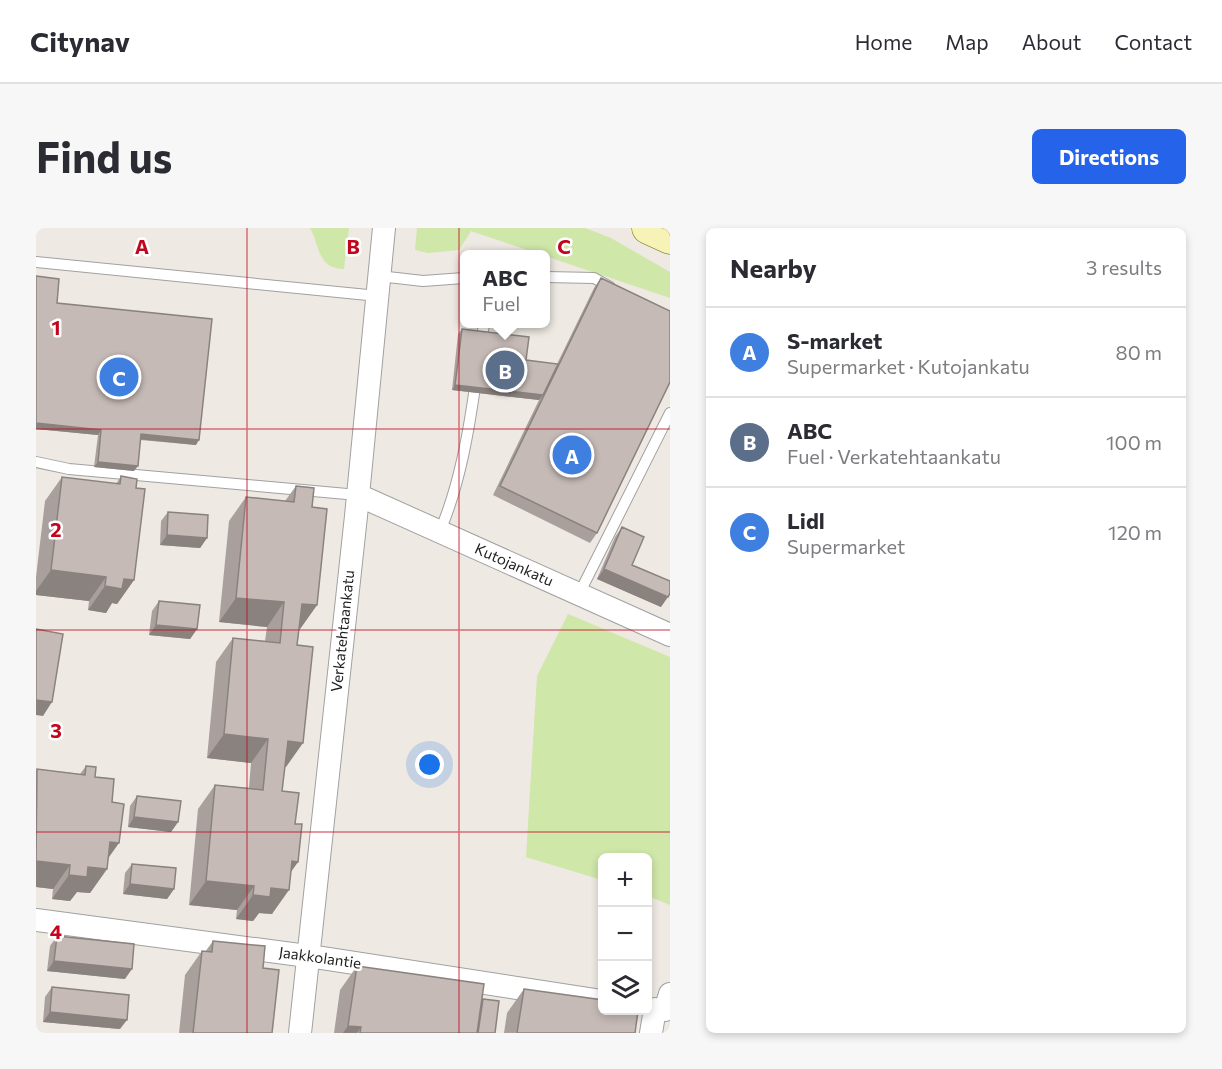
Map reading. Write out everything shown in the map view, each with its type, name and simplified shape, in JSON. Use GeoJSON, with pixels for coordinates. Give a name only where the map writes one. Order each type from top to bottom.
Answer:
{"type":"FeatureCollection","features":[{"type":"Feature","properties":{"kind":"main road"},"geometry":{"type":"LineString","coordinates":[[648,228],[670,238]]}},
{"type":"Feature","properties":{"kind":"street","name":"Verkatehtaankatu"},"geometry":{"type":"LineString","coordinates":[[300,1033],[358,495],[384,228]]}},
{"type":"Feature","properties":{"kind":"street","name":"Kutojankatu"},"geometry":{"type":"LineString","coordinates":[[358,495],[670,635]]}},
{"type":"Feature","properties":{"kind":"street","name":"Jaakkolantie"},"geometry":{"type":"LineString","coordinates":[[36,920],[308,956],[598,1000]]}},
{"type":"Feature","properties":{"kind":"street"},"geometry":{"type":"LineString","coordinates":[[651,1033],[661,1006]]}},
{"type":"Feature","properties":{"kind":"lane"},"geometry":{"type":"LineString","coordinates":[[36,262],[379,286],[460,278]]}},
{"type":"Feature","properties":{"kind":"lane"},"geometry":{"type":"LineString","coordinates":[[550,278],[594,278],[622,292]]}},
{"type":"Feature","properties":{"kind":"lane"},"geometry":{"type":"LineString","coordinates":[[440,531],[468,433],[483,328]]}},
{"type":"Feature","properties":{"kind":"lane"},"geometry":{"type":"LineString","coordinates":[[579,594],[670,413]]}},
{"type":"Feature","properties":{"kind":"lane"},"geometry":{"type":"LineString","coordinates":[[36,462],[69,469],[358,495]]}},
{"type":"Feature","properties":{"kind":"green space"},"geometry":{"type":"Polygon","coordinates":[[[310,228],[349,228],[344,269],[335,268],[324,261],[310,228]]]}},
{"type":"Feature","properties":{"kind":"green space"},"geometry":{"type":"Polygon","coordinates":[[[417,228],[585,228],[611,238],[670,272],[670,298],[550,258],[550,250],[527,250],[471,231],[459,250],[428,253],[415,250],[417,228]]]}},
{"type":"Feature","properties":{"kind":"green space"},"geometry":{"type":"Polygon","coordinates":[[[568,614],[670,657],[670,905],[652,898],[652,853],[598,853],[598,879],[526,857],[537,676],[568,614]]]}},
{"type":"Feature","properties":{"kind":"building"},"geometry":{"type":"Polygon","coordinates":[[[36,276],[59,279],[57,303],[212,319],[199,440],[141,434],[138,466],[98,462],[101,430],[36,423],[36,276]]]}},
{"type":"Feature","properties":{"kind":"building"},"geometry":{"type":"Polygon","coordinates":[[[601,278],[670,311],[670,382],[597,533],[500,486],[601,278]]]}},
{"type":"Feature","properties":{"kind":"building"},"geometry":{"type":"Polygon","coordinates":[[[462,329],[529,337],[526,360],[558,364],[543,395],[455,385],[462,329]]]}},
{"type":"Feature","properties":{"kind":"building"},"geometry":{"type":"Polygon","coordinates":[[[121,476],[137,479],[136,488],[145,489],[134,580],[124,579],[122,589],[105,586],[106,577],[51,570],[62,477],[120,484],[121,476]]]}},
{"type":"Feature","properties":{"kind":"building"},"geometry":{"type":"Polygon","coordinates":[[[296,486],[314,488],[312,507],[327,509],[317,605],[302,604],[297,645],[313,647],[303,743],[288,741],[282,791],[299,793],[295,824],[302,824],[298,862],[292,861],[289,890],[271,888],[270,897],[253,895],[254,886],[206,881],[215,785],[263,790],[268,739],[224,734],[233,638],[280,643],[284,602],[236,598],[246,497],[294,502],[296,486]]]}},
{"type":"Feature","properties":{"kind":"building"},"geometry":{"type":"Polygon","coordinates":[[[168,512],[208,515],[207,538],[167,535],[168,512]]]}},
{"type":"Feature","properties":{"kind":"building"},"geometry":{"type":"Polygon","coordinates":[[[622,527],[644,537],[632,565],[670,581],[668,597],[604,569],[622,527]]]}},
{"type":"Feature","properties":{"kind":"building"},"geometry":{"type":"Polygon","coordinates":[[[159,601],[200,605],[197,629],[156,625],[159,601]]]}},
{"type":"Feature","properties":{"kind":"building"},"geometry":{"type":"Polygon","coordinates":[[[36,629],[63,634],[52,702],[36,700],[36,629]]]}},
{"type":"Feature","properties":{"kind":"building"},"geometry":{"type":"Polygon","coordinates":[[[86,766],[96,767],[95,777],[114,779],[112,802],[124,804],[119,843],[110,842],[107,869],[88,867],[87,877],[69,875],[70,865],[36,861],[37,769],[85,775],[86,766]]]}},
{"type":"Feature","properties":{"kind":"building"},"geometry":{"type":"Polygon","coordinates":[[[137,796],[181,801],[178,822],[134,817],[137,796]]]}},
{"type":"Feature","properties":{"kind":"building"},"geometry":{"type":"Polygon","coordinates":[[[132,864],[176,868],[174,889],[130,884],[132,864]]]}},
{"type":"Feature","properties":{"kind":"building"},"geometry":{"type":"Polygon","coordinates":[[[57,936],[134,944],[132,969],[54,961],[57,936]]]}},
{"type":"Feature","properties":{"kind":"building"},"geometry":{"type":"Polygon","coordinates":[[[213,941],[265,946],[263,968],[279,970],[272,1033],[193,1033],[202,951],[212,952],[213,941]]]}},
{"type":"Feature","properties":{"kind":"building"},"geometry":{"type":"Polygon","coordinates":[[[357,966],[484,984],[477,1033],[360,1033],[361,1027],[348,1026],[357,966]]]}},
{"type":"Feature","properties":{"kind":"building"},"geometry":{"type":"Polygon","coordinates":[[[52,987],[129,995],[127,1020],[50,1012],[52,987]]]}},
{"type":"Feature","properties":{"kind":"building"},"geometry":{"type":"Polygon","coordinates":[[[524,989],[598,999],[598,1015],[637,1015],[635,1033],[517,1033],[524,989]]]}},
{"type":"Feature","properties":{"kind":"building"},"geometry":{"type":"Polygon","coordinates":[[[483,999],[499,1001],[495,1033],[478,1033],[483,999]]]}},
{"type":"Feature","properties":{"kind":"place","name":"ABC"},"geometry":{"type":"Point","coordinates":[505,370]}},
{"type":"Feature","properties":{"kind":"place","name":"Lidl"},"geometry":{"type":"Point","coordinates":[119,377]}},
{"type":"Feature","properties":{"kind":"place","name":"S-market"},"geometry":{"type":"Point","coordinates":[572,455]}}]}
